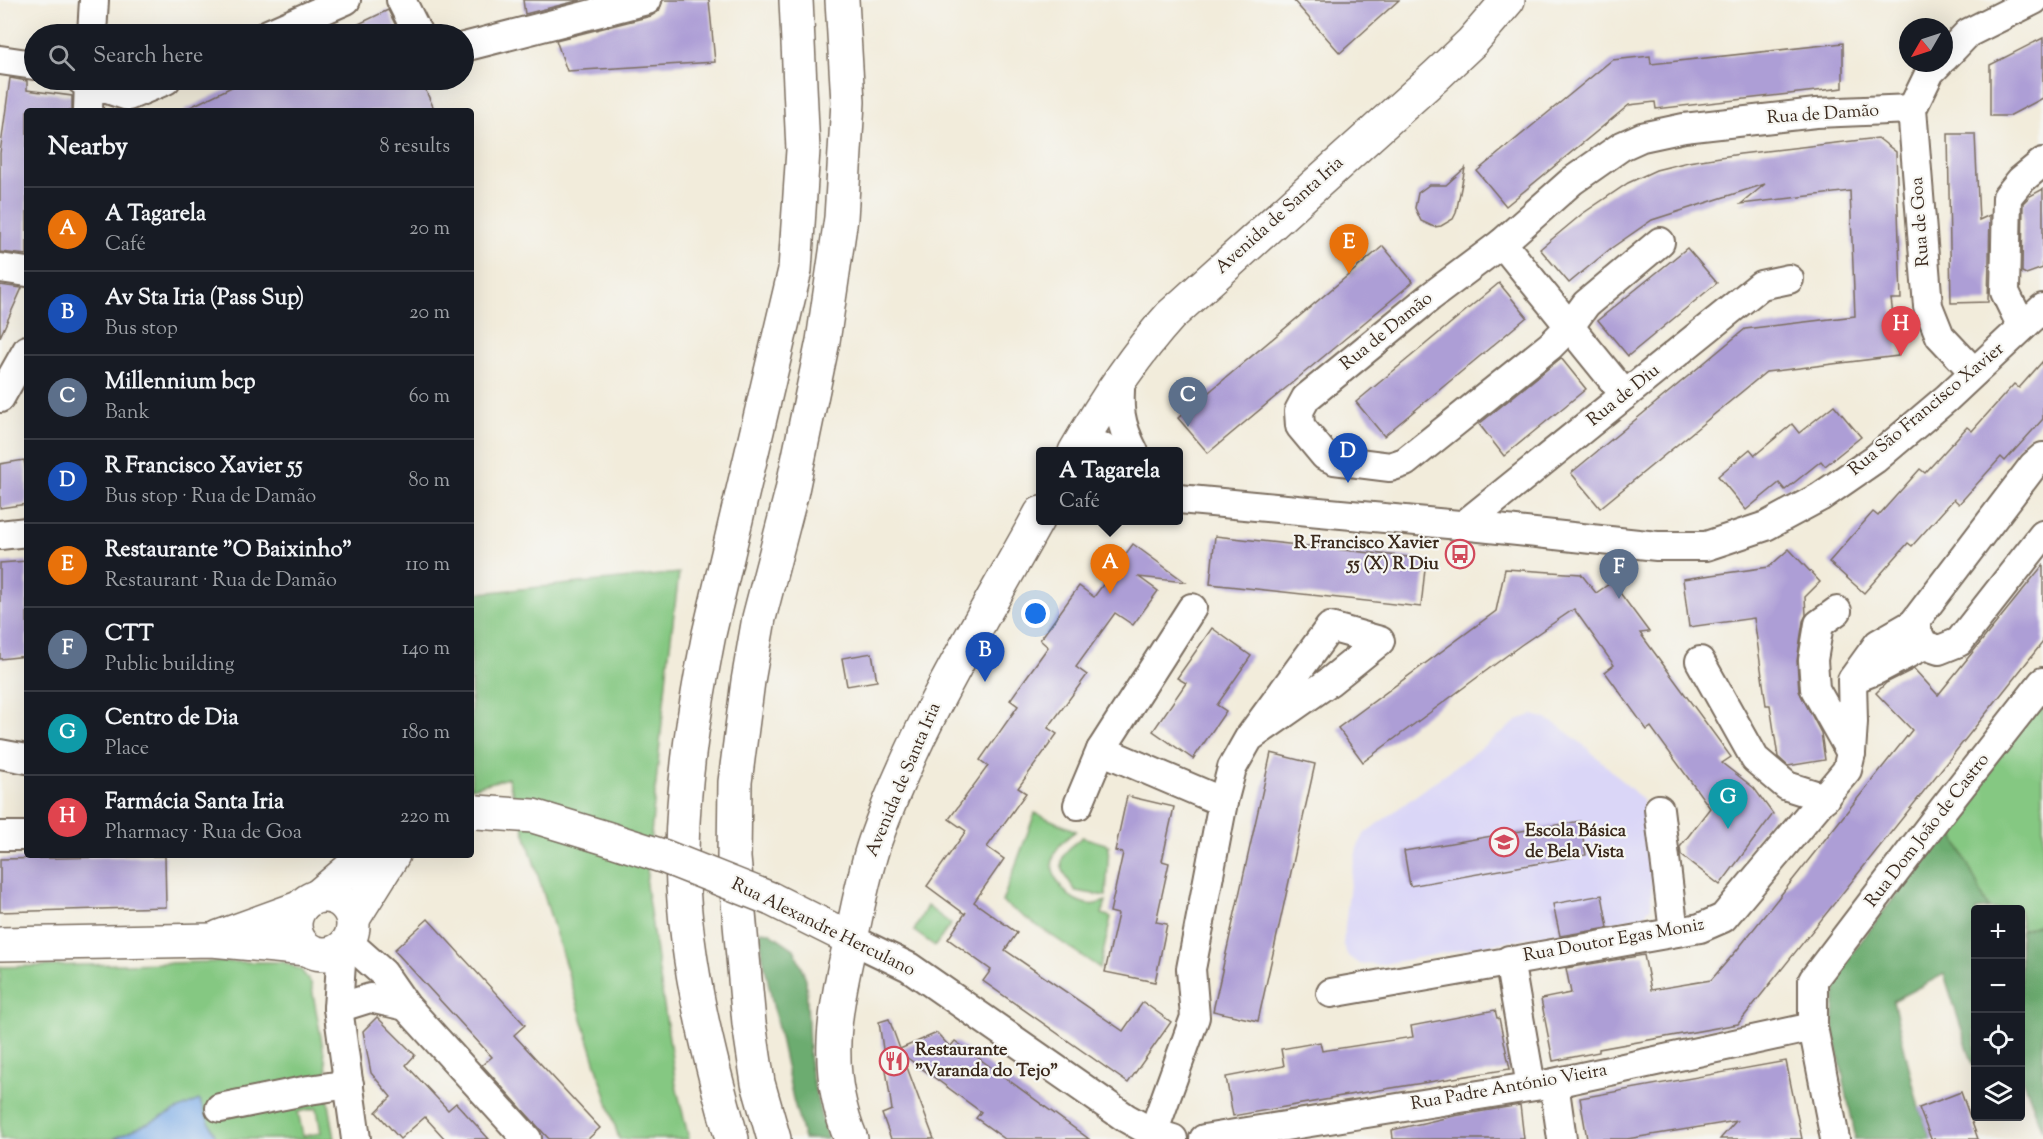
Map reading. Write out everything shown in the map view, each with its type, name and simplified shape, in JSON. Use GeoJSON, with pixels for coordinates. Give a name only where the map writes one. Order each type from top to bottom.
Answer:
{"type":"FeatureCollection","features":[{"type":"Feature","properties":{"kind":"main road","name":"Avenida de Santa Iria"},"geometry":{"type":"LineString","coordinates":[[1088,447],[1121,376],[1153,335],[1176,311],[1472,42],[1508,0]]}},
{"type":"Feature","properties":{"kind":"main road"},"geometry":{"type":"LineString","coordinates":[[774,1139],[758,1083],[749,1023],[748,996],[736,901],[735,782],[759,618],[791,495],[821,352],[842,218],[848,102],[842,1]]}},
{"type":"Feature","properties":{"kind":"main road"},"geometry":{"type":"LineString","coordinates":[[732,1139],[702,1018],[687,930],[682,853],[684,804],[698,695],[709,634],[795,270],[803,150],[797,4]]}},
{"type":"Feature","properties":{"kind":"main road","name":"Avenida de Santa Iria"},"geometry":{"type":"LineString","coordinates":[[851,1139],[839,1103],[835,1081],[833,1038],[857,902],[868,863],[905,768],[964,650],[1036,523]]}},
{"type":"Feature","properties":{"kind":"main road","name":"Rua Alexandre Herculano"},"geometry":{"type":"LineString","coordinates":[[474,813],[533,816],[665,857],[771,899],[851,939]]}},
{"type":"Feature","properties":{"kind":"main road"},"geometry":{"type":"LineString","coordinates":[[333,942],[300,943],[294,926],[309,902],[358,862],[367,858]]}},
{"type":"Feature","properties":{"kind":"main road"},"geometry":{"type":"LineString","coordinates":[[333,942],[391,858]]}},
{"type":"Feature","properties":{"kind":"main road"},"geometry":{"type":"LineString","coordinates":[[212,940],[327,896],[344,903],[350,910],[333,942]]}},
{"type":"Feature","properties":{"kind":"main road"},"geometry":{"type":"LineString","coordinates":[[0,944],[212,940],[333,942]]}},
{"type":"Feature","properties":{"kind":"street"},"geometry":{"type":"LineString","coordinates":[[93,24],[94,0]]}},
{"type":"Feature","properties":{"kind":"street"},"geometry":{"type":"LineString","coordinates":[[291,24],[346,0]]}},
{"type":"Feature","properties":{"kind":"street"},"geometry":{"type":"LineString","coordinates":[[401,0],[413,24]]}},
{"type":"Feature","properties":{"kind":"street"},"geometry":{"type":"LineString","coordinates":[[474,44],[581,8],[647,0]]}},
{"type":"Feature","properties":{"kind":"street"},"geometry":{"type":"LineString","coordinates":[[1953,49],[1968,33],[2034,0]]}},
{"type":"Feature","properties":{"kind":"street"},"geometry":{"type":"LineString","coordinates":[[0,60],[24,64]]}},
{"type":"Feature","properties":{"kind":"street"},"geometry":{"type":"LineString","coordinates":[[1912,109],[1930,72]]}},
{"type":"Feature","properties":{"kind":"street"},"geometry":{"type":"LineString","coordinates":[[97,90],[128,96],[142,90]]}},
{"type":"Feature","properties":{"kind":"street","name":"Rua de Damão"},"geometry":{"type":"LineString","coordinates":[[1660,242],[1586,304],[1570,326],[1550,346],[1405,462],[1390,467],[1334,460],[1321,453],[1299,422],[1299,411],[1306,398],[1430,297],[1502,243],[1572,181],[1622,146],[1642,137],[1683,128],[1816,113],[1912,109]]}},
{"type":"Feature","properties":{"kind":"street","name":"Rua de Goa"},"geometry":{"type":"LineString","coordinates":[[1912,109],[1928,306],[1940,336],[1974,372]]}},
{"type":"Feature","properties":{"kind":"street"},"geometry":{"type":"LineString","coordinates":[[2022,327],[2005,291],[2007,197],[2021,180],[2043,162]]}},
{"type":"Feature","properties":{"kind":"street"},"geometry":{"type":"LineString","coordinates":[[1502,243],[1625,395]]}},
{"type":"Feature","properties":{"kind":"street"},"geometry":{"type":"LineString","coordinates":[[0,268],[24,272]]}},
{"type":"Feature","properties":{"kind":"street","name":"Rua de Diu"},"geometry":{"type":"LineString","coordinates":[[1464,525],[1761,285],[1789,279]]}},
{"type":"Feature","properties":{"kind":"street","name":"Rua São Francisco Xavier"},"geometry":{"type":"LineString","coordinates":[[1187,498],[1657,546],[1706,546],[1766,526],[1820,497],[1875,459],[2043,308]]}},
{"type":"Feature","properties":{"kind":"street"},"geometry":{"type":"LineString","coordinates":[[0,398],[24,355]]}},
{"type":"Feature","properties":{"kind":"street"},"geometry":{"type":"LineString","coordinates":[[1121,376],[1118,405],[1125,433],[1132,447]]}},
{"type":"Feature","properties":{"kind":"street","name":"Rua Doutor Egas Moniz"},"geometry":{"type":"LineString","coordinates":[[1331,993],[1700,928],[1723,918],[1847,770],[1851,753],[1853,722],[1852,680],[1876,670],[1918,635],[2033,466],[2043,457]]}},
{"type":"Feature","properties":{"kind":"street"},"geometry":{"type":"LineString","coordinates":[[0,535],[24,532]]}},
{"type":"Feature","properties":{"kind":"street","name":"Rua Doutor Egas Moniz"},"geometry":{"type":"LineString","coordinates":[[1918,635],[1939,650],[1959,642],[2043,535]]}},
{"type":"Feature","properties":{"kind":"street"},"geometry":{"type":"LineString","coordinates":[[1077,805],[1101,750],[1192,608]]}},
{"type":"Feature","properties":{"kind":"street"},"geometry":{"type":"LineString","coordinates":[[1837,611],[1819,624],[1813,660],[1815,689],[1851,753]]}},
{"type":"Feature","properties":{"kind":"street"},"geometry":{"type":"LineString","coordinates":[[1700,661],[1755,759],[1787,786],[1825,798]]}},
{"type":"Feature","properties":{"kind":"street","name":"Rua Dom João de Castro"},"geometry":{"type":"LineString","coordinates":[[1813,1027],[1813,980],[2043,682]]}},
{"type":"Feature","properties":{"kind":"street"},"geometry":{"type":"LineString","coordinates":[[1163,1136],[1195,1017],[1191,969],[1223,802],[1232,768],[1249,738]]}},
{"type":"Feature","properties":{"kind":"street"},"geometry":{"type":"LineString","coordinates":[[1101,750],[1223,802]]}},
{"type":"Feature","properties":{"kind":"street"},"geometry":{"type":"LineString","coordinates":[[0,754],[24,758]]}},
{"type":"Feature","properties":{"kind":"street"},"geometry":{"type":"LineString","coordinates":[[1659,809],[1674,932]]}},
{"type":"Feature","properties":{"kind":"street"},"geometry":{"type":"LineString","coordinates":[[0,836],[24,836]]}},
{"type":"Feature","properties":{"kind":"street","name":"Rua Alexandre Herculano"},"geometry":{"type":"LineString","coordinates":[[851,939],[909,967],[1126,1118],[1163,1136]]}},
{"type":"Feature","properties":{"kind":"street"},"geometry":{"type":"LineString","coordinates":[[333,942],[383,973],[406,1006],[526,1139]]}},
{"type":"Feature","properties":{"kind":"street"},"geometry":{"type":"LineString","coordinates":[[333,942],[338,1008],[356,1139]]}},
{"type":"Feature","properties":{"kind":"street"},"geometry":{"type":"LineString","coordinates":[[1509,960],[1543,1084],[1562,1139]]}},
{"type":"Feature","properties":{"kind":"street"},"geometry":{"type":"LineString","coordinates":[[338,1008],[370,998],[406,1006]]}},
{"type":"Feature","properties":{"kind":"street"},"geometry":{"type":"LineString","coordinates":[[1813,1027],[1835,1139]]}},
{"type":"Feature","properties":{"kind":"street","name":"Rua Padre António Vieira"},"geometry":{"type":"LineString","coordinates":[[1203,1139],[1543,1084],[1813,1027]]}},
{"type":"Feature","properties":{"kind":"street"},"geometry":{"type":"LineString","coordinates":[[220,1108],[349,1084]]}},
{"type":"Feature","properties":{"kind":"shaded area","name":"Escola Básica de Bela Vista"},"geometry":{"type":"Polygon","coordinates":[[[1532,715],[1559,726],[1586,747],[1643,800],[1652,872],[1651,907],[1643,916],[1632,919],[1378,965],[1359,964],[1348,956],[1343,944],[1350,883],[1357,848],[1365,833],[1520,719],[1532,715]]]}},
{"type":"Feature","properties":{"kind":"green space"},"geometry":{"type":"Polygon","coordinates":[[[679,573],[646,885],[676,1085],[689,1139],[619,1139],[508,778],[474,787],[474,594],[679,573]]]}},
{"type":"Feature","properties":{"kind":"green space"},"geometry":{"type":"Polygon","coordinates":[[[2043,682],[2043,923],[2025,930],[2025,905],[1987,905],[1949,825],[1944,808],[2043,682]]]}},
{"type":"Feature","properties":{"kind":"green space"},"geometry":{"type":"Polygon","coordinates":[[[1035,813],[1076,831],[1060,845],[1053,858],[1054,874],[1063,889],[1076,900],[1086,904],[1106,901],[1102,914],[1111,917],[1100,968],[1002,902],[1035,813]]]}},
{"type":"Feature","properties":{"kind":"green space"},"geometry":{"type":"Polygon","coordinates":[[[1949,825],[1987,905],[1971,905],[1971,1058],[1944,974],[1893,1001],[1919,1108],[1931,1139],[1854,1139],[1833,1028],[1837,973],[1949,825]]]}},
{"type":"Feature","properties":{"kind":"green space"},"geometry":{"type":"Polygon","coordinates":[[[1082,837],[1109,845],[1106,896],[1076,891],[1062,868],[1063,856],[1082,837]]]}},
{"type":"Feature","properties":{"kind":"green space"},"geometry":{"type":"Polygon","coordinates":[[[927,906],[951,924],[935,946],[914,931],[927,906]]]}},
{"type":"Feature","properties":{"kind":"green space"},"geometry":{"type":"Polygon","coordinates":[[[2043,923],[2043,1131],[2025,1084],[2025,929],[2043,923]]]}},
{"type":"Feature","properties":{"kind":"green space"},"geometry":{"type":"Polygon","coordinates":[[[760,931],[769,932],[794,949],[806,979],[810,1068],[828,1139],[804,1139],[793,1099],[762,953],[760,931]]]}},
{"type":"Feature","properties":{"kind":"green space"},"geometry":{"type":"Polygon","coordinates":[[[284,962],[301,970],[311,983],[328,1075],[328,1098],[335,1139],[0,1139],[0,967],[284,962]],[[317,1108],[298,1112],[303,1136],[321,1133],[317,1108]]]}},
{"type":"Feature","properties":{"kind":"water"},"geometry":{"type":"Polygon","coordinates":[[[199,1100],[217,1139],[113,1139],[199,1100]]]}},
{"type":"Feature","properties":{"kind":"building"},"geometry":{"type":"Polygon","coordinates":[[[523,0],[581,0],[525,14],[523,0]]]}},
{"type":"Feature","properties":{"kind":"building"},"geometry":{"type":"Polygon","coordinates":[[[663,0],[709,0],[715,62],[567,71],[556,40],[651,16],[659,11],[663,0]]]}},
{"type":"Feature","properties":{"kind":"building"},"geometry":{"type":"Polygon","coordinates":[[[1293,0],[1399,0],[1340,53],[1293,0]]]}},
{"type":"Feature","properties":{"kind":"building"},"geometry":{"type":"Polygon","coordinates":[[[388,10],[395,24],[359,24],[388,10]]]}},
{"type":"Feature","properties":{"kind":"building"},"geometry":{"type":"Polygon","coordinates":[[[2043,38],[2043,98],[2009,116],[1990,116],[1990,65],[2043,38]]]}},
{"type":"Feature","properties":{"kind":"building"},"geometry":{"type":"Polygon","coordinates":[[[1843,43],[1843,88],[1656,109],[1655,102],[1629,105],[1506,206],[1477,171],[1612,60],[1650,56],[1651,64],[1843,43]]]}},
{"type":"Feature","properties":{"kind":"building"},"geometry":{"type":"Polygon","coordinates":[[[10,78],[24,80],[24,90],[72,96],[72,108],[24,108],[24,255],[0,252],[0,153],[10,78]]]}},
{"type":"Feature","properties":{"kind":"building"},"geometry":{"type":"Polygon","coordinates":[[[225,90],[426,90],[434,108],[188,108],[225,90]]]}},
{"type":"Feature","properties":{"kind":"building"},"geometry":{"type":"Polygon","coordinates":[[[1948,134],[1975,134],[1979,220],[1990,215],[1988,302],[1951,303],[1948,134]]]}},
{"type":"Feature","properties":{"kind":"building"},"geometry":{"type":"Polygon","coordinates":[[[1878,138],[1896,152],[1901,299],[1891,299],[1898,356],[1766,372],[1600,508],[1571,473],[1745,329],[1855,316],[1850,191],[1741,204],[1765,184],[1652,220],[1610,249],[1569,283],[1540,249],[1582,214],[1628,183],[1656,170],[1688,162],[1740,154],[1878,138]]]}},
{"type":"Feature","properties":{"kind":"building"},"geometry":{"type":"Polygon","coordinates":[[[1465,168],[1453,219],[1434,227],[1421,221],[1415,208],[1418,193],[1429,185],[1446,185],[1465,168]]]}},
{"type":"Feature","properties":{"kind":"building"},"geometry":{"type":"Polygon","coordinates":[[[2043,189],[2043,268],[2026,274],[2022,272],[2023,203],[2043,189]]]}},
{"type":"Feature","properties":{"kind":"building"},"geometry":{"type":"Polygon","coordinates":[[[1383,246],[1413,282],[1208,453],[1178,418],[1383,246]]]}},
{"type":"Feature","properties":{"kind":"building"},"geometry":{"type":"Polygon","coordinates":[[[1687,248],[1717,283],[1628,356],[1598,320],[1687,248]]]}},
{"type":"Feature","properties":{"kind":"building"},"geometry":{"type":"Polygon","coordinates":[[[1499,283],[1527,317],[1384,436],[1356,402],[1499,283]]]}},
{"type":"Feature","properties":{"kind":"building"},"geometry":{"type":"Polygon","coordinates":[[[0,285],[22,288],[0,337],[0,285]]]}},
{"type":"Feature","properties":{"kind":"building"},"geometry":{"type":"Polygon","coordinates":[[[1561,358],[1586,389],[1504,456],[1479,424],[1561,358]]]}},
{"type":"Feature","properties":{"kind":"building"},"geometry":{"type":"Polygon","coordinates":[[[2043,361],[2043,419],[2005,461],[2001,457],[1959,504],[1954,499],[1912,546],[1908,543],[1864,593],[1829,562],[1873,512],[1878,516],[1920,469],[1925,473],[1967,427],[1972,431],[2014,384],[2019,388],[2043,361]]]}},
{"type":"Feature","properties":{"kind":"building"},"geometry":{"type":"Polygon","coordinates":[[[1834,405],[1861,437],[1825,466],[1821,461],[1785,490],[1779,483],[1746,510],[1718,476],[1750,449],[1755,455],[1792,424],[1799,433],[1834,405]]]}},
{"type":"Feature","properties":{"kind":"building"},"geometry":{"type":"Polygon","coordinates":[[[24,460],[24,504],[0,508],[0,464],[24,460]]]}},
{"type":"Feature","properties":{"kind":"building"},"geometry":{"type":"Polygon","coordinates":[[[1215,536],[1426,559],[1421,607],[1210,584],[1215,536]]]}},
{"type":"Feature","properties":{"kind":"building"},"geometry":{"type":"Polygon","coordinates":[[[1133,544],[1185,582],[1139,577],[1158,591],[1133,625],[1115,613],[1076,667],[1087,675],[1048,728],[1057,734],[1018,788],[1026,793],[987,847],[1004,859],[974,902],[1017,933],[1005,950],[1123,1031],[1143,1002],[1171,1022],[1128,1083],[983,981],[991,970],[948,939],[965,914],[927,886],[966,831],[949,819],[988,766],[980,760],[1018,706],[1010,700],[1048,647],[1040,640],[1079,586],[1094,597],[1133,544]]]}},
{"type":"Feature","properties":{"kind":"building"},"geometry":{"type":"Polygon","coordinates":[[[1789,549],[1820,582],[1805,597],[1806,615],[1797,661],[1799,691],[1821,733],[1825,760],[1788,766],[1778,757],[1770,705],[1766,705],[1754,618],[1689,627],[1683,579],[1769,567],[1789,549]]]}},
{"type":"Feature","properties":{"kind":"building"},"geometry":{"type":"Polygon","coordinates":[[[24,561],[24,656],[0,659],[0,563],[24,561]]]}},
{"type":"Feature","properties":{"kind":"building"},"geometry":{"type":"Polygon","coordinates":[[[2043,565],[2043,642],[1738,1024],[1599,1049],[1599,1052],[1553,1061],[1541,999],[1571,993],[1566,968],[1644,955],[1651,990],[1711,980],[1912,730],[1876,693],[1886,683],[1914,669],[1938,695],[2043,565]]]}},
{"type":"Feature","properties":{"kind":"building"},"geometry":{"type":"Polygon","coordinates":[[[1505,569],[1581,574],[1596,593],[1612,582],[1649,632],[1640,633],[1731,757],[1722,763],[1754,788],[1773,814],[1720,885],[1681,855],[1680,847],[1710,808],[1651,727],[1647,730],[1605,672],[1614,665],[1574,609],[1521,645],[1363,762],[1338,728],[1496,611],[1505,569]]]}},
{"type":"Feature","properties":{"kind":"building"},"geometry":{"type":"Polygon","coordinates":[[[1212,628],[1251,656],[1217,705],[1226,711],[1193,759],[1153,731],[1186,683],[1177,678],[1212,628]]]}},
{"type":"Feature","properties":{"kind":"building"},"geometry":{"type":"Polygon","coordinates":[[[872,653],[877,681],[847,686],[842,658],[872,653]]]}},
{"type":"Feature","properties":{"kind":"building"},"geometry":{"type":"Polygon","coordinates":[[[1271,753],[1315,764],[1258,1021],[1213,1011],[1271,753]]]}},
{"type":"Feature","properties":{"kind":"building"},"geometry":{"type":"Polygon","coordinates":[[[1127,796],[1174,807],[1162,861],[1169,863],[1156,922],[1167,924],[1155,982],[1105,972],[1118,914],[1110,912],[1123,853],[1115,851],[1127,796]]]}},
{"type":"Feature","properties":{"kind":"building"},"geometry":{"type":"Polygon","coordinates":[[[1580,821],[1586,855],[1410,886],[1404,851],[1580,821]]]}},
{"type":"Feature","properties":{"kind":"building"},"geometry":{"type":"Polygon","coordinates":[[[165,858],[166,907],[0,912],[0,859],[165,858]]]}},
{"type":"Feature","properties":{"kind":"building"},"geometry":{"type":"Polygon","coordinates":[[[1602,895],[1608,928],[1560,936],[1553,904],[1602,895]]]}},
{"type":"Feature","properties":{"kind":"building"},"geometry":{"type":"Polygon","coordinates":[[[428,919],[525,1025],[514,1035],[600,1128],[588,1139],[549,1139],[482,1065],[492,1057],[394,950],[428,919]]]}},
{"type":"Feature","properties":{"kind":"building"},"geometry":{"type":"Polygon","coordinates":[[[1495,1010],[1499,1018],[1510,1069],[1233,1116],[1226,1077],[1284,1066],[1281,1049],[1320,1042],[1322,1051],[1413,1037],[1411,1026],[1495,1010]]]}},
{"type":"Feature","properties":{"kind":"building"},"geometry":{"type":"Polygon","coordinates":[[[377,1017],[415,1055],[406,1065],[448,1110],[456,1103],[489,1139],[445,1139],[425,1117],[400,1139],[376,1112],[391,1097],[371,1073],[363,1031],[377,1017]]]}},
{"type":"Feature","properties":{"kind":"building"},"geometry":{"type":"Polygon","coordinates":[[[889,1019],[900,1049],[937,1033],[950,1047],[955,1041],[1089,1139],[1005,1139],[976,1118],[981,1112],[902,1054],[934,1139],[891,1139],[882,1114],[892,1110],[879,1022],[889,1019]]]}},
{"type":"Feature","properties":{"kind":"building"},"geometry":{"type":"Polygon","coordinates":[[[1786,1061],[1802,1139],[1720,1139],[1736,1121],[1627,1139],[1587,1139],[1580,1098],[1786,1061]]]}},
{"type":"Feature","properties":{"kind":"building"},"geometry":{"type":"Polygon","coordinates":[[[1961,1092],[1978,1139],[1931,1139],[1919,1108],[1961,1092]]]}},
{"type":"Feature","properties":{"kind":"building"},"geometry":{"type":"Polygon","coordinates":[[[1520,1105],[1524,1139],[1393,1139],[1392,1130],[1454,1116],[1520,1105]]]}},
{"type":"Feature","properties":{"kind":"place","name":"Restaurante \"O Baixinho\""},"geometry":{"type":"Point","coordinates":[1349,274]}},
{"type":"Feature","properties":{"kind":"place","name":"Farmácia Santa Iria"},"geometry":{"type":"Point","coordinates":[1901,356]}},
{"type":"Feature","properties":{"kind":"place","name":"Millennium bcp"},"geometry":{"type":"Point","coordinates":[1188,427]}},
{"type":"Feature","properties":{"kind":"place","name":"R Francisco Xavier 55"},"geometry":{"type":"Point","coordinates":[1348,483]}},
{"type":"Feature","properties":{"kind":"place","name":"R Francisco Xavier 55 (X) R Diu"},"geometry":{"type":"Point","coordinates":[1460,554]}},
{"type":"Feature","properties":{"kind":"place","name":"A Tagarela"},"geometry":{"type":"Point","coordinates":[1110,594]}},
{"type":"Feature","properties":{"kind":"place","name":"CTT"},"geometry":{"type":"Point","coordinates":[1619,599]}},
{"type":"Feature","properties":{"kind":"place","name":"Av Sta Iria (Pass Sup)"},"geometry":{"type":"Point","coordinates":[985,682]}},
{"type":"Feature","properties":{"kind":"place","name":"Centro de Dia"},"geometry":{"type":"Point","coordinates":[1728,829]}},
{"type":"Feature","properties":{"kind":"place","name":"Escola Básica de Bela Vista"},"geometry":{"type":"Point","coordinates":[1504,842]}},
{"type":"Feature","properties":{"kind":"place","name":"Restaurante \"Varanda do Tejo\""},"geometry":{"type":"Point","coordinates":[894,1061]}}]}
